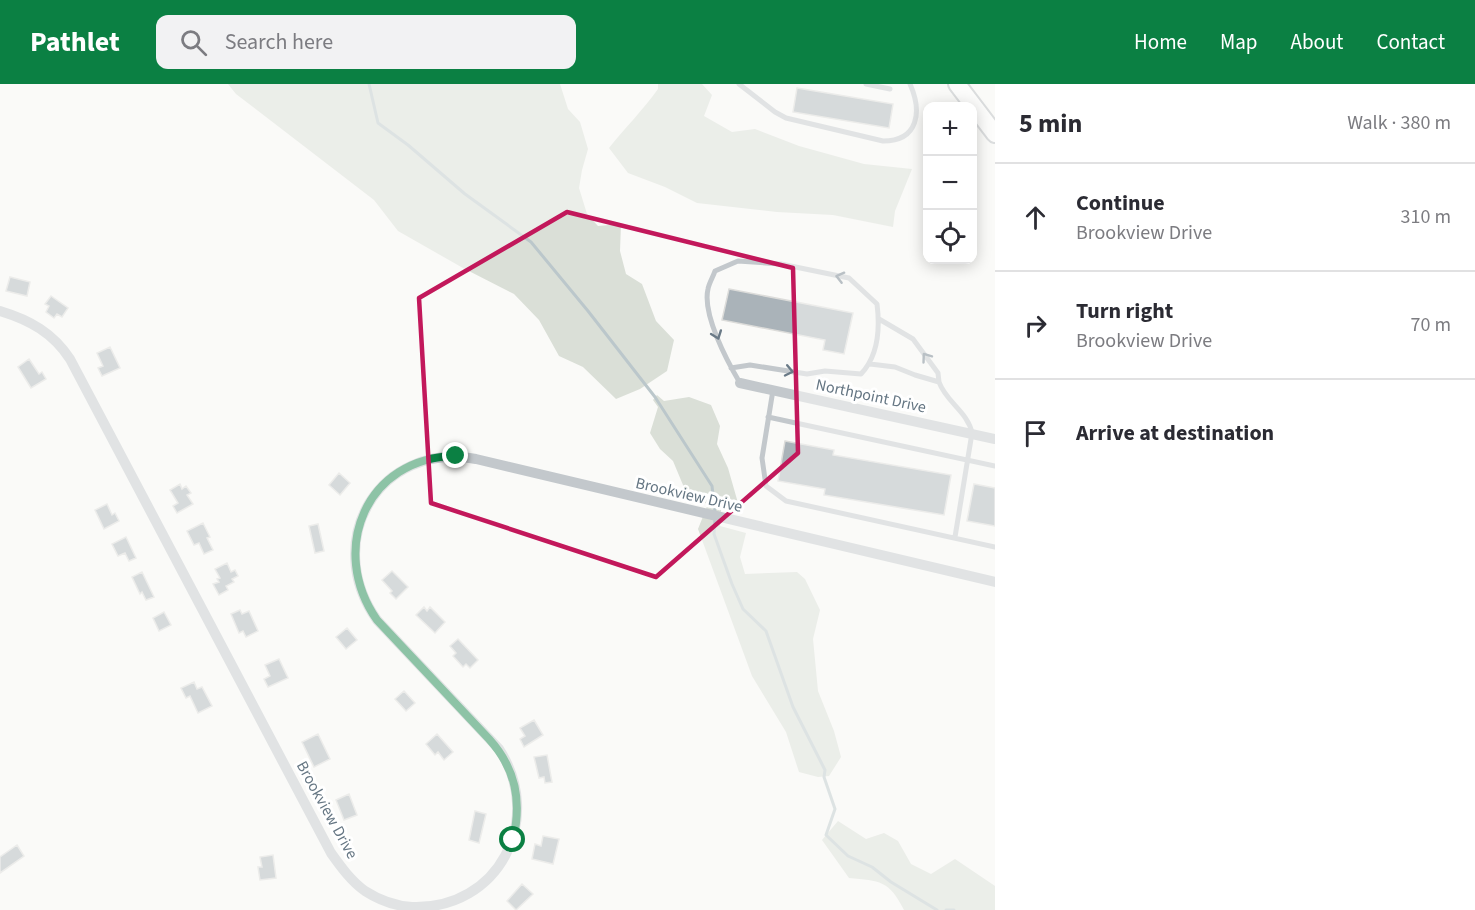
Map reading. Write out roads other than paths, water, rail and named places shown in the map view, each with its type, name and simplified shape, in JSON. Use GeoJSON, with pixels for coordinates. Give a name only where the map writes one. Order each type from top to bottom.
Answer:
{"type":"FeatureCollection","features":[{"type":"Feature","properties":{"kind":"main road"},"geometry":{"type":"LineString","coordinates":[[957,84],[995,133]]}},
{"type":"Feature","properties":{"kind":"street","name":"Brookview Drive"},"geometry":{"type":"LineString","coordinates":[[0,311],[27,320],[41,328],[58,342],[70,359],[331,853],[355,883],[365,891],[389,903],[420,907],[435,906],[466,895],[480,886],[492,875],[508,852],[513,840],[518,809],[515,782],[499,749],[377,620],[367,603],[356,574],[354,553],[360,522],[374,495],[388,480],[406,468],[425,460],[456,456],[476,459],[995,582]]}},
{"type":"Feature","properties":{"kind":"street","name":"Northpoint Drive"},"geometry":{"type":"LineString","coordinates":[[740,383],[995,439]]}},
{"type":"Feature","properties":{"kind":"lane"},"geometry":{"type":"LineString","coordinates":[[739,84],[786,118],[883,141],[894,141],[903,137],[912,129],[916,121],[916,100],[910,84]]}},
{"type":"Feature","properties":{"kind":"lane"},"geometry":{"type":"LineString","coordinates":[[866,84],[890,88]]}},
{"type":"Feature","properties":{"kind":"lane"},"geometry":{"type":"LineString","coordinates":[[731,368],[750,365],[807,374],[825,371],[861,374],[870,364],[880,327],[877,304],[849,278],[781,264],[738,261],[715,271],[707,290],[709,314],[717,338],[731,368],[740,383]]}},
{"type":"Feature","properties":{"kind":"lane"},"geometry":{"type":"LineString","coordinates":[[879,319],[913,339],[938,372],[943,393],[971,424],[972,433],[955,537]]}},
{"type":"Feature","properties":{"kind":"lane"},"geometry":{"type":"LineString","coordinates":[[870,364],[895,367],[939,382]]}},
{"type":"Feature","properties":{"kind":"lane"},"geometry":{"type":"LineString","coordinates":[[773,390],[762,458],[766,486],[786,501],[995,547]]}},
{"type":"Feature","properties":{"kind":"lane"},"geometry":{"type":"LineString","coordinates":[[768,417],[995,466]]}},
{"type":"Feature","properties":{"kind":"waterway"},"geometry":{"type":"LineString","coordinates":[[369,84],[378,123],[408,145],[465,194],[531,242],[588,311],[655,397],[712,486],[715,512]]}},
{"type":"Feature","properties":{"kind":"waterway"},"geometry":{"type":"LineString","coordinates":[[715,519],[714,534],[732,584],[743,609],[766,631],[793,707],[825,770],[824,777],[835,809],[826,835],[848,856],[872,867],[891,882],[937,910]]}},
{"type":"Feature","properties":{"kind":"waterway"},"geometry":{"type":"LineString","coordinates":[[946,910],[954,910]]}}]}
